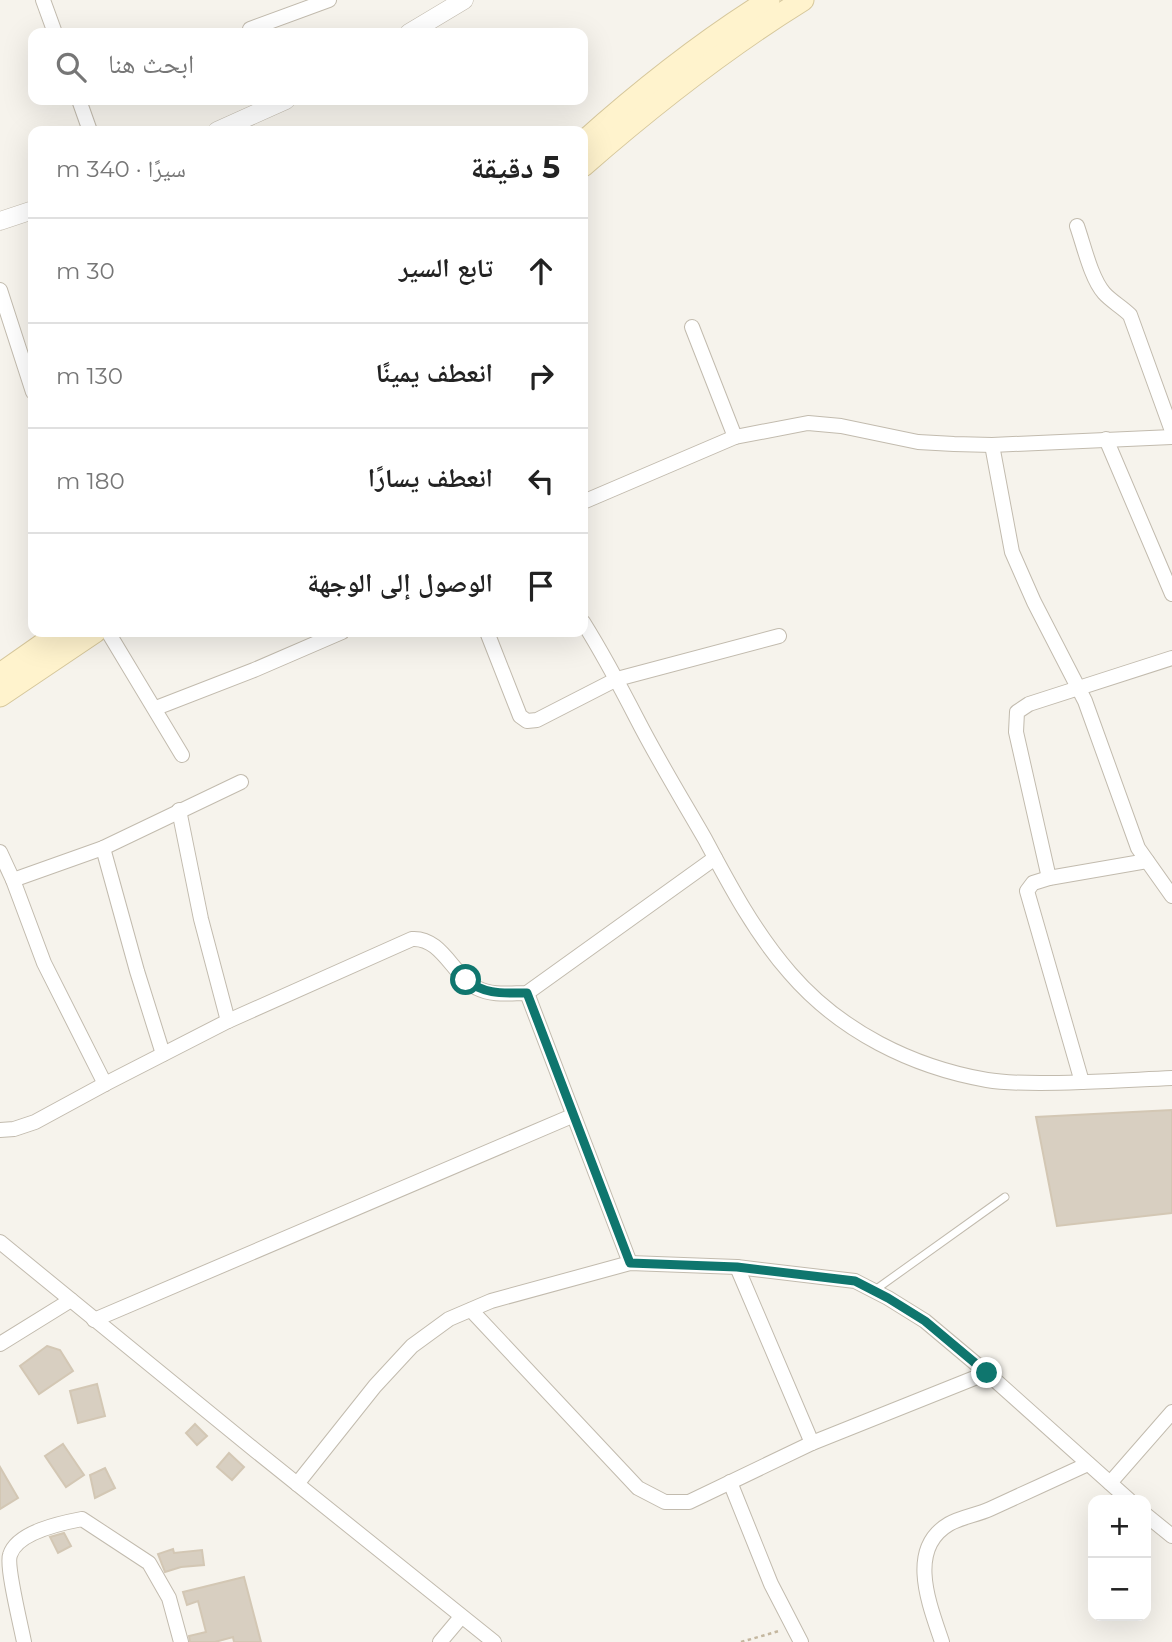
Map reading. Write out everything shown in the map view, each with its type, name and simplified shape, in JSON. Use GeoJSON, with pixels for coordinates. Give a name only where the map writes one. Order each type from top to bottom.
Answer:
{"type":"FeatureCollection","features":[{"type":"Feature","properties":{"kind":"main road"},"geometry":{"type":"LineString","coordinates":[[588,138],[685,57],[769,0]]}},
{"type":"Feature","properties":{"kind":"main road"},"geometry":{"type":"LineString","coordinates":[[588,162],[701,68],[803,0]]}},
{"type":"Feature","properties":{"kind":"main road"},"geometry":{"type":"LineString","coordinates":[[0,674],[53,637]]}},
{"type":"Feature","properties":{"kind":"main road"},"geometry":{"type":"LineString","coordinates":[[0,696],[88,637]]}},
{"type":"Feature","properties":{"kind":"street"},"geometry":{"type":"LineString","coordinates":[[43,0],[53,28]]}},
{"type":"Feature","properties":{"kind":"street"},"geometry":{"type":"LineString","coordinates":[[253,28],[329,0]]}},
{"type":"Feature","properties":{"kind":"street"},"geometry":{"type":"LineString","coordinates":[[415,28],[442,6],[464,0]]}},
{"type":"Feature","properties":{"kind":"street"},"geometry":{"type":"LineString","coordinates":[[81,105],[88,126]]}},
{"type":"Feature","properties":{"kind":"street"},"geometry":{"type":"LineString","coordinates":[[228,126],[275,105]]}},
{"type":"Feature","properties":{"kind":"street"},"geometry":{"type":"LineString","coordinates":[[0,221],[28,211]]}},
{"type":"Feature","properties":{"kind":"street"},"geometry":{"type":"LineString","coordinates":[[1076,226],[1098,284],[1105,295],[1130,314],[1172,431]]}},
{"type":"Feature","properties":{"kind":"street"},"geometry":{"type":"LineString","coordinates":[[0,290],[28,377]]}},
{"type":"Feature","properties":{"kind":"street"},"geometry":{"type":"LineString","coordinates":[[692,327],[735,437]]}},
{"type":"Feature","properties":{"kind":"street"},"geometry":{"type":"LineString","coordinates":[[588,500],[735,437],[808,424],[841,426],[918,442],[992,445],[1172,437]]}},
{"type":"Feature","properties":{"kind":"street"},"geometry":{"type":"LineString","coordinates":[[1106,439],[1172,594]]}},
{"type":"Feature","properties":{"kind":"street"},"geometry":{"type":"LineString","coordinates":[[992,445],[1012,552],[1034,602],[1085,701],[1138,848],[1172,896]]}},
{"type":"Feature","properties":{"kind":"street"},"geometry":{"type":"LineString","coordinates":[[588,630],[735,896],[765,941],[810,994],[859,1032],[917,1061],[988,1081],[1082,1082],[1172,1078]]}},
{"type":"Feature","properties":{"kind":"street"},"geometry":{"type":"LineString","coordinates":[[489,637],[520,716],[527,721],[537,720],[617,679],[779,636]]}},
{"type":"Feature","properties":{"kind":"street"},"geometry":{"type":"LineString","coordinates":[[111,637],[182,755]]}},
{"type":"Feature","properties":{"kind":"street"},"geometry":{"type":"LineString","coordinates":[[156,708],[330,637]]}},
{"type":"Feature","properties":{"kind":"street"},"geometry":{"type":"LineString","coordinates":[[1049,878],[1016,732],[1017,712],[1029,704],[1172,658]]}},
{"type":"Feature","properties":{"kind":"street"},"geometry":{"type":"LineString","coordinates":[[13,880],[103,848],[241,782]]}},
{"type":"Feature","properties":{"kind":"street"},"geometry":{"type":"LineString","coordinates":[[179,810],[201,919],[228,1021]]}},
{"type":"Feature","properties":{"kind":"street"},"geometry":{"type":"LineString","coordinates":[[103,848],[163,1054]]}},
{"type":"Feature","properties":{"kind":"street"},"geometry":{"type":"LineString","coordinates":[[0,852],[44,963],[104,1084]]}},
{"type":"Feature","properties":{"kind":"street"},"geometry":{"type":"LineString","coordinates":[[0,1130],[14,1129],[35,1122],[228,1021],[412,939],[432,943],[476,988],[491,993],[527,993],[715,858]]}},
{"type":"Feature","properties":{"kind":"street"},"geometry":{"type":"LineString","coordinates":[[1082,1082],[1027,891],[1033,883],[1049,878],[1147,861]]}},
{"type":"Feature","properties":{"kind":"street"},"geometry":{"type":"LineString","coordinates":[[527,993],[630,1263]]}},
{"type":"Feature","properties":{"kind":"street"},"geometry":{"type":"LineString","coordinates":[[94,1320],[572,1116]]}},
{"type":"Feature","properties":{"kind":"street"},"geometry":{"type":"LineString","coordinates":[[0,1242],[494,1642]]}},
{"type":"Feature","properties":{"kind":"street"},"geometry":{"type":"LineString","coordinates":[[297,1484],[375,1386],[412,1346],[449,1319],[543,1285],[630,1263],[737,1267],[855,1281],[925,1321],[1123,1495]]}},
{"type":"Feature","properties":{"kind":"street"},"geometry":{"type":"LineString","coordinates":[[737,1267],[813,1443]]}},
{"type":"Feature","properties":{"kind":"street"},"geometry":{"type":"LineString","coordinates":[[0,1344],[71,1300]]}},
{"type":"Feature","properties":{"kind":"street"},"geometry":{"type":"LineString","coordinates":[[471,1310],[638,1488],[665,1502],[689,1502],[813,1443],[987,1373]]}},
{"type":"Feature","properties":{"kind":"street"},"geometry":{"type":"LineString","coordinates":[[1110,1483],[1172,1412]]}},
{"type":"Feature","properties":{"kind":"street"},"geometry":{"type":"LineString","coordinates":[[942,1642],[928,1601],[925,1577],[924,1562],[931,1541],[949,1524],[987,1510],[1088,1464]]}},
{"type":"Feature","properties":{"kind":"street"},"geometry":{"type":"LineString","coordinates":[[730,1482],[771,1584],[801,1642]]}},
{"type":"Feature","properties":{"kind":"street"},"geometry":{"type":"LineString","coordinates":[[24,1642],[9,1557],[17,1542],[56,1524],[82,1519],[149,1563],[169,1598],[181,1642]]}},
{"type":"Feature","properties":{"kind":"street"},"geometry":{"type":"LineString","coordinates":[[1151,1519],[1172,1536]]}},
{"type":"Feature","properties":{"kind":"street"},"geometry":{"type":"LineString","coordinates":[[440,1642],[461,1617]]}},
{"type":"Feature","properties":{"kind":"lane"},"geometry":{"type":"LineString","coordinates":[[873,1290],[1005,1196]]}},
{"type":"Feature","properties":{"kind":"path"},"geometry":{"type":"LineString","coordinates":[[741,1642],[793,1628]]}},
{"type":"Feature","properties":{"kind":"building"},"geometry":{"type":"Polygon","coordinates":[[[1172,1110],[1172,1213],[1057,1226],[1036,1117],[1172,1110]]]}},
{"type":"Feature","properties":{"kind":"building"},"geometry":{"type":"Polygon","coordinates":[[[47,1346],[60,1350],[73,1371],[39,1394],[20,1366],[47,1346]]]}},
{"type":"Feature","properties":{"kind":"building"},"geometry":{"type":"Polygon","coordinates":[[[97,1384],[105,1416],[78,1423],[70,1391],[97,1384]]]}},
{"type":"Feature","properties":{"kind":"building"},"geometry":{"type":"Polygon","coordinates":[[[195,1424],[207,1436],[197,1445],[186,1433],[195,1424]]]}},
{"type":"Feature","properties":{"kind":"building"},"geometry":{"type":"Polygon","coordinates":[[[63,1444],[84,1475],[66,1487],[45,1456],[63,1444]]]}},
{"type":"Feature","properties":{"kind":"building"},"geometry":{"type":"Polygon","coordinates":[[[229,1453],[244,1467],[232,1480],[217,1467],[229,1453]]]}},
{"type":"Feature","properties":{"kind":"building"},"geometry":{"type":"Polygon","coordinates":[[[0,1467],[18,1498],[0,1509],[0,1467]]]}},
{"type":"Feature","properties":{"kind":"building"},"geometry":{"type":"Polygon","coordinates":[[[105,1468],[115,1488],[95,1498],[90,1475],[105,1468]]]}},
{"type":"Feature","properties":{"kind":"building"},"geometry":{"type":"Polygon","coordinates":[[[64,1533],[71,1546],[58,1553],[50,1537],[64,1533]]]}},
{"type":"Feature","properties":{"kind":"building"},"geometry":{"type":"Polygon","coordinates":[[[173,1549],[174,1553],[202,1550],[204,1565],[165,1572],[158,1554],[173,1549]]]}},
{"type":"Feature","properties":{"kind":"building"},"geometry":{"type":"Polygon","coordinates":[[[244,1577],[261,1642],[234,1642],[233,1637],[215,1642],[190,1642],[189,1636],[206,1632],[198,1601],[187,1605],[183,1592],[244,1577]]]}},
{"type":"Feature","properties":{"kind":"route"},"geometry":{"type":"LineString","coordinates":[[466,980],[476,988],[491,993],[527,993],[630,1263],[737,1267],[855,1281],[925,1321],[987,1373]]}}]}
